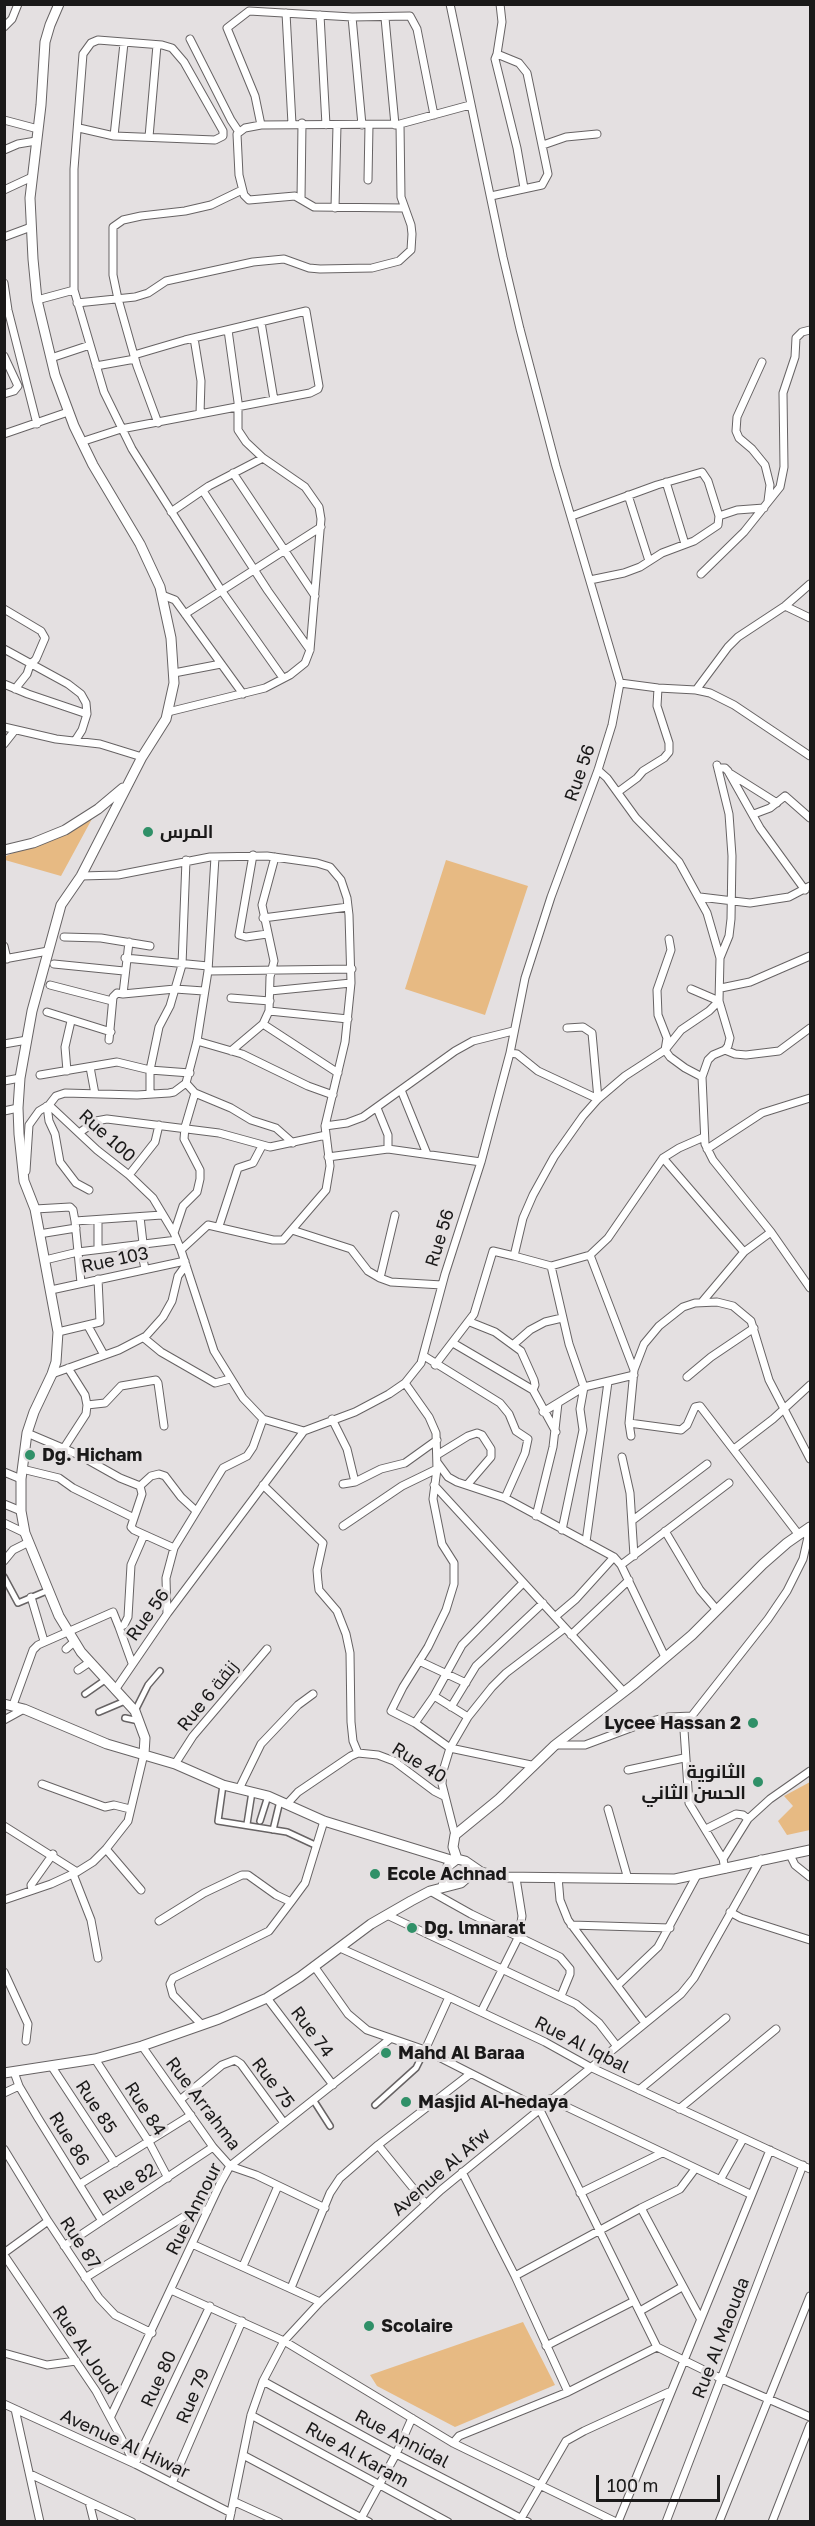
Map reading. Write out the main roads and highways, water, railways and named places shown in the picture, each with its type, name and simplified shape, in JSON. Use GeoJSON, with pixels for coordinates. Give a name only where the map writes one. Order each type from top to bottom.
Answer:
{"type":"FeatureCollection","features":[{"type":"Feature","properties":{"kind":"place","name":"المرس"},"geometry":{"type":"Point","coordinates":[148,832]}},
{"type":"Feature","properties":{"kind":"place","name":"Dg. Hicham"},"geometry":{"type":"Point","coordinates":[30,1455]}},
{"type":"Feature","properties":{"kind":"place","name":"Lycee Hassan 2"},"geometry":{"type":"Point","coordinates":[753,1723]}},
{"type":"Feature","properties":{"kind":"place","name":"الثانوية الحسن الثاني"},"geometry":{"type":"Point","coordinates":[758,1782]}},
{"type":"Feature","properties":{"kind":"place","name":"Ecole Achnad"},"geometry":{"type":"Point","coordinates":[375,1874]}},
{"type":"Feature","properties":{"kind":"place","name":"Dg. lmnarat"},"geometry":{"type":"Point","coordinates":[412,1928]}},
{"type":"Feature","properties":{"kind":"place","name":"Mahd Al Baraa"},"geometry":{"type":"Point","coordinates":[386,2053]}},
{"type":"Feature","properties":{"kind":"place","name":"Masjid Al-hedaya"},"geometry":{"type":"Point","coordinates":[406,2102]}},
{"type":"Feature","properties":{"kind":"place","name":"Scolaire"},"geometry":{"type":"Point","coordinates":[369,2326]}}]}
